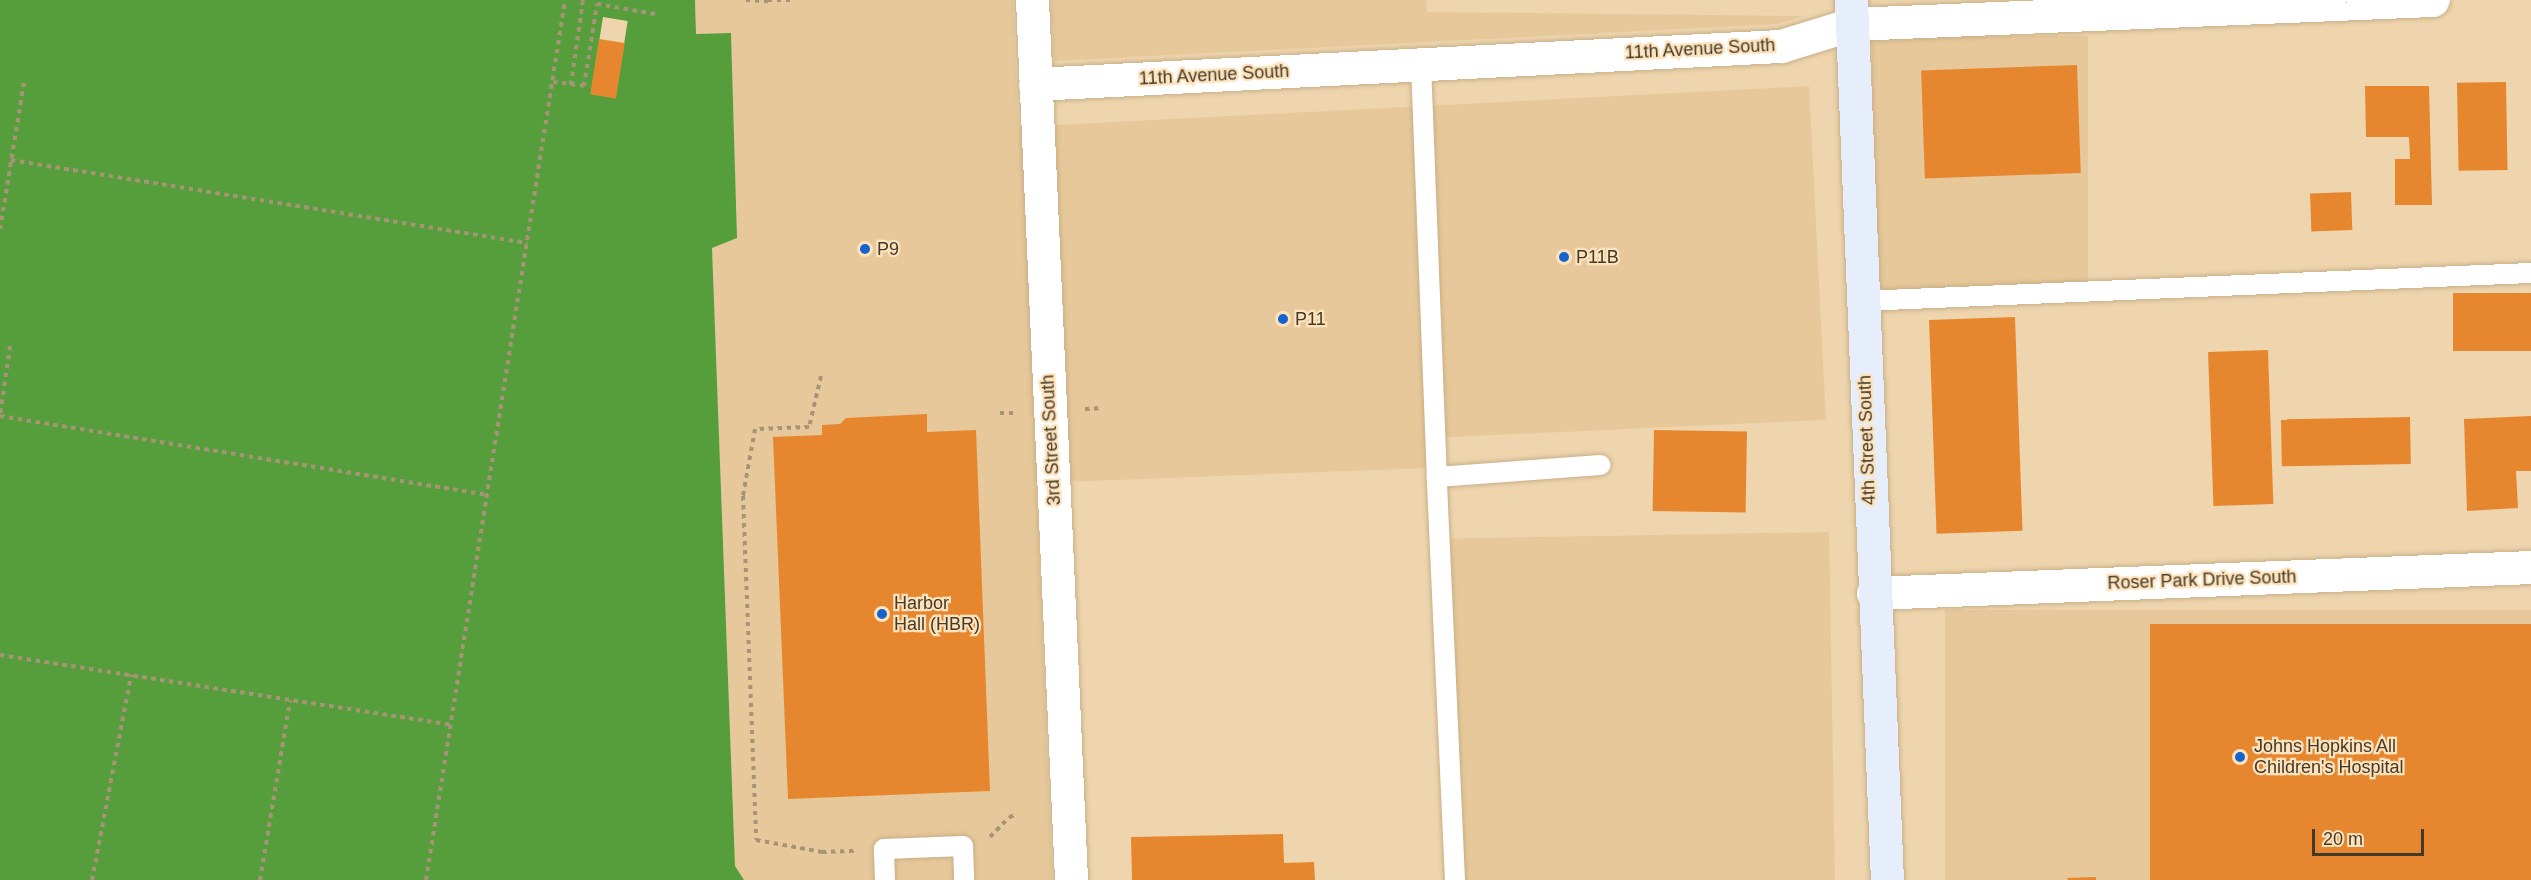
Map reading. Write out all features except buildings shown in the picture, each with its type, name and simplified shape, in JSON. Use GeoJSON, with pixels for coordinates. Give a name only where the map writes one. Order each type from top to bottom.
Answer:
{"type":"FeatureCollection","features":[{"type":"Feature","properties":{"kind":"main road","name":"4th Street South"},"geometry":{"type":"LineString","coordinates":[[1852,12],[1873,593],[1887,880]]}},
{"type":"Feature","properties":{"kind":"street","name":"3rd Street South"},"geometry":{"type":"LineString","coordinates":[[1032,0],[1071,880]]}},
{"type":"Feature","properties":{"kind":"street","name":"11th Avenue South"},"geometry":{"type":"LineString","coordinates":[[1035,84],[1782,46],[1852,12],[2433,0]]}},
{"type":"Feature","properties":{"kind":"street","name":"Roser Park Drive South"},"geometry":{"type":"LineString","coordinates":[[1873,593],[2531,567]]}},
{"type":"Feature","properties":{"kind":"lane"},"geometry":{"type":"LineString","coordinates":[[1421,64],[1455,880]]}},
{"type":"Feature","properties":{"kind":"lane"},"geometry":{"type":"LineString","coordinates":[[1862,301],[2531,273]]}},
{"type":"Feature","properties":{"kind":"lane"},"geometry":{"type":"LineString","coordinates":[[1437,477],[1601,465]]}},
{"type":"Feature","properties":{"kind":"lane"},"geometry":{"type":"LineString","coordinates":[[885,880],[884,849],[963,846],[964,880]]}},
{"type":"Feature","properties":{"kind":"path"},"geometry":{"type":"LineString","coordinates":[[426,880],[453,725],[486,495],[565,0]]}},
{"type":"Feature","properties":{"kind":"path"},"geometry":{"type":"LineString","coordinates":[[572,85],[583,0]]}},
{"type":"Feature","properties":{"kind":"path"},"geometry":{"type":"LineString","coordinates":[[746,0],[791,0]]}},
{"type":"Feature","properties":{"kind":"path"},"geometry":{"type":"LineString","coordinates":[[553,82],[584,86],[597,4],[655,14]]}},
{"type":"Feature","properties":{"kind":"path"},"geometry":{"type":"LineString","coordinates":[[0,229],[24,83]]}},
{"type":"Feature","properties":{"kind":"path"},"geometry":{"type":"LineString","coordinates":[[11,160],[527,243]]}},
{"type":"Feature","properties":{"kind":"path"},"geometry":{"type":"LineString","coordinates":[[10,346],[0,416],[486,495]]}},
{"type":"Feature","properties":{"kind":"path"},"geometry":{"type":"LineString","coordinates":[[821,376],[809,427],[755,429],[742,496],[756,840],[822,852],[884,849]]}},
{"type":"Feature","properties":{"kind":"path"},"geometry":{"type":"LineString","coordinates":[[0,655],[453,725]]}},
{"type":"Feature","properties":{"kind":"path"},"geometry":{"type":"LineString","coordinates":[[92,880],[131,675]]}},
{"type":"Feature","properties":{"kind":"path"},"geometry":{"type":"LineString","coordinates":[[260,880],[290,700]]}},
{"type":"Feature","properties":{"kind":"shaded area"},"geometry":{"type":"Polygon","coordinates":[[[0,0],[695,0],[696,34],[731,33],[737,238],[712,248],[735,866],[744,880],[0,880],[0,0]]]}},
{"type":"Feature","properties":{"kind":"shaded area"},"geometry":{"type":"Polygon","coordinates":[[[695,0],[1013,0],[1018,127],[1809,86],[1826,420],[1429,438],[1430,468],[1036,483],[1052,880],[744,880],[735,867],[712,248],[737,238],[731,33],[696,34],[695,0]]]}},
{"type":"Feature","properties":{"kind":"shaded area"},"geometry":{"type":"Polygon","coordinates":[[[1051,0],[1426,0],[1427,12],[1803,16],[1778,24],[1054,61],[1051,0]]]}},
{"type":"Feature","properties":{"kind":"shaded area"},"geometry":{"type":"Polygon","coordinates":[[[1872,36],[2088,36],[2088,300],[1872,300],[1872,36]]]}},
{"type":"Feature","properties":{"kind":"shaded area"},"geometry":{"type":"Polygon","coordinates":[[[1829,532],[1835,880],[1454,880],[1448,539],[1829,532]]]}},
{"type":"Feature","properties":{"kind":"shaded area","name":"Johns Hopkins All Children's Hospital"},"geometry":{"type":"Polygon","coordinates":[[[1945,610],[2531,610],[2531,880],[1945,880],[1945,610]]]}},
{"type":"Feature","properties":{"kind":"pier"},"geometry":{"type":"Polygon","coordinates":[[[603,17],[628,21],[615,98],[591,94],[603,17]]]}},
{"type":"Feature","properties":{"kind":"place","name":"P9"},"geometry":{"type":"Point","coordinates":[865,249]}},
{"type":"Feature","properties":{"kind":"place","name":"P11B"},"geometry":{"type":"Point","coordinates":[1564,257]}},
{"type":"Feature","properties":{"kind":"place","name":"P11"},"geometry":{"type":"Point","coordinates":[1283,319]}},
{"type":"Feature","properties":{"kind":"place","name":"Harbor Hall (HBR)"},"geometry":{"type":"Point","coordinates":[882,614]}},
{"type":"Feature","properties":{"kind":"place","name":"Johns Hopkins All Children's Hospital"},"geometry":{"type":"Point","coordinates":[2240,757]}}]}
